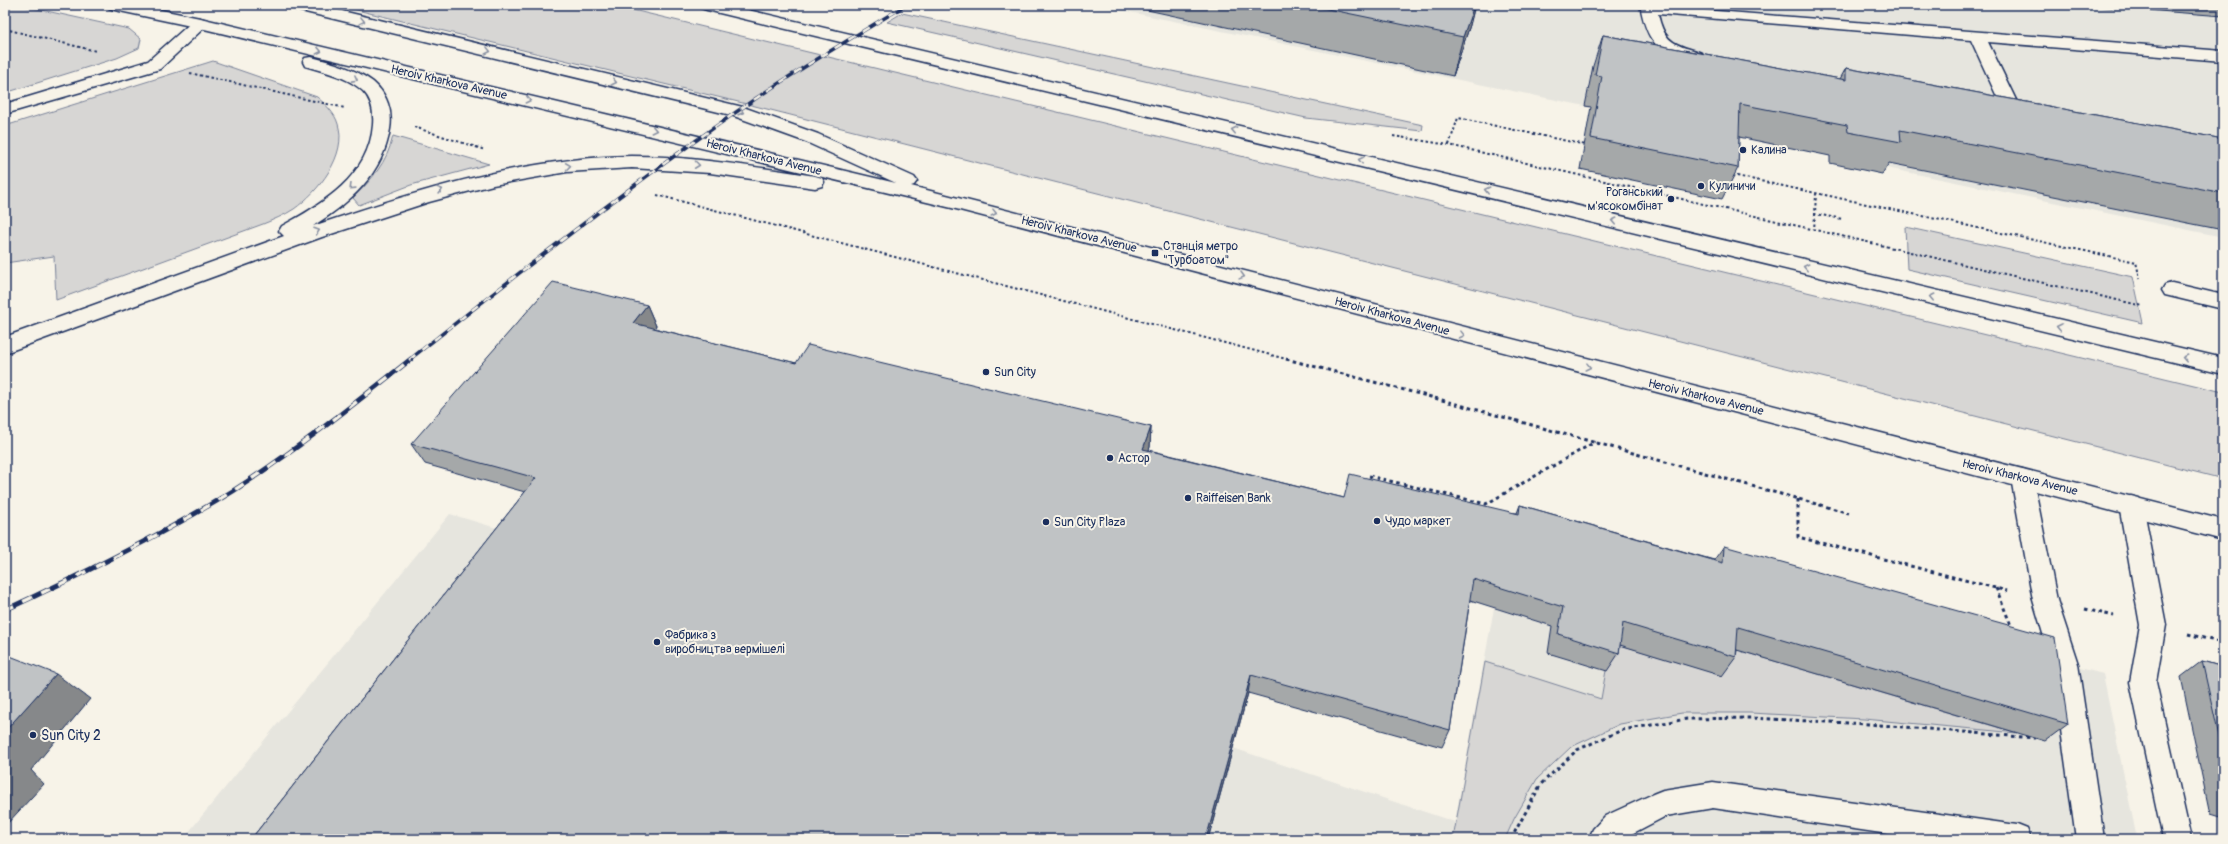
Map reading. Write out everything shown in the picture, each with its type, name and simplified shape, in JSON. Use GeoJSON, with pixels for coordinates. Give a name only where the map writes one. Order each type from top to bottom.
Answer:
{"type":"FeatureCollection","features":[{"type":"Feature","properties":{"kind":"main road","name":"Heroiv Kharkova Avenue"},"geometry":{"type":"LineString","coordinates":[[116,5],[200,23],[956,203],[1155,253],[1447,331],[2131,505],[2223,530]]}},
{"type":"Feature","properties":{"kind":"main road"},"geometry":{"type":"LineString","coordinates":[[297,5],[737,111],[812,138],[956,203]]}},
{"type":"Feature","properties":{"kind":"main road"},"geometry":{"type":"LineString","coordinates":[[707,5],[2223,366]]}},
{"type":"Feature","properties":{"kind":"main road"},"geometry":{"type":"LineString","coordinates":[[1716,61],[1676,50],[1661,43],[1654,33],[1649,7],[2223,56]]}},
{"type":"Feature","properties":{"kind":"main road"},"geometry":{"type":"LineString","coordinates":[[5,109],[154,65],[200,23],[350,76],[373,92],[380,102],[383,117],[379,147],[365,173],[353,186],[313,217],[227,263]]}},
{"type":"Feature","properties":{"kind":"main road"},"geometry":{"type":"LineString","coordinates":[[1976,36],[2026,124],[1995,118]]}},
{"type":"Feature","properties":{"kind":"main road"},"geometry":{"type":"LineString","coordinates":[[5,345],[227,263],[451,187],[524,172],[574,165],[634,162],[697,165],[956,203]]}},
{"type":"Feature","properties":{"kind":"main road"},"geometry":{"type":"LineString","coordinates":[[2172,290],[2223,302]]}},
{"type":"Feature","properties":{"kind":"main road"},"geometry":{"type":"LineString","coordinates":[[2022,478],[2045,600],[2066,664],[2090,839]]}},
{"type":"Feature","properties":{"kind":"main road"},"geometry":{"type":"LineString","coordinates":[[2131,505],[2153,625],[2144,682],[2177,839]]}},
{"type":"Feature","properties":{"kind":"main road"},"geometry":{"type":"LineString","coordinates":[[1603,839],[1615,826],[1663,803],[1714,795],[2017,839]]}},
{"type":"Feature","properties":{"kind":"path"},"geometry":{"type":"LineString","coordinates":[[5,29],[154,65],[383,117],[492,152]]}},
{"type":"Feature","properties":{"kind":"path"},"geometry":{"type":"LineString","coordinates":[[1449,144],[1458,118],[1590,146]]}},
{"type":"Feature","properties":{"kind":"path"},"geometry":{"type":"LineString","coordinates":[[1388,135],[1449,144],[1814,231],[2148,307]]}},
{"type":"Feature","properties":{"kind":"path"},"geometry":{"type":"LineString","coordinates":[[1730,175],[2136,262],[2142,285]]}},
{"type":"Feature","properties":{"kind":"path"},"geometry":{"type":"LineString","coordinates":[[1814,231],[1816,193]]}},
{"type":"Feature","properties":{"kind":"path"},"geometry":{"type":"LineString","coordinates":[[654,194],[1431,396],[1849,513]]}},
{"type":"Feature","properties":{"kind":"path"},"geometry":{"type":"LineString","coordinates":[[1815,214],[1843,219]]}},
{"type":"Feature","properties":{"kind":"path"},"geometry":{"type":"LineString","coordinates":[[1369,476],[1486,504],[1595,442]]}},
{"type":"Feature","properties":{"kind":"path"},"geometry":{"type":"LineString","coordinates":[[1798,499],[1798,537]]}},
{"type":"Feature","properties":{"kind":"path"},"geometry":{"type":"LineString","coordinates":[[1996,588],[2014,632]]}},
{"type":"Feature","properties":{"kind":"path"},"geometry":{"type":"LineString","coordinates":[[1511,839],[1541,784],[1577,750],[1622,730],[1686,720],[1751,718],[1868,724],[2034,738],[2033,730]]}},
{"type":"Feature","properties":{"kind":"shaded area"},"geometry":{"type":"Polygon","coordinates":[[[5,5],[19,5],[129,29],[141,39],[139,48],[117,58],[5,93],[5,5]]]}},
{"type":"Feature","properties":{"kind":"shaded area"},"geometry":{"type":"Polygon","coordinates":[[[336,5],[612,5],[2223,392],[2223,479],[755,106],[336,5]]]}},
{"type":"Feature","properties":{"kind":"shaded area"},"geometry":{"type":"Polygon","coordinates":[[[1096,5],[2223,5],[2223,237],[1585,106],[1096,5]]]}},
{"type":"Feature","properties":{"kind":"shaded area"},"geometry":{"type":"Polygon","coordinates":[[[902,13],[1423,125],[1422,131],[1306,118],[887,22],[902,13]]]}},
{"type":"Feature","properties":{"kind":"shaded area"},"geometry":{"type":"Polygon","coordinates":[[[213,61],[317,97],[332,112],[338,124],[340,136],[339,148],[329,172],[303,202],[294,209],[271,221],[56,300],[54,256],[5,263],[5,126],[213,61]]]}},
{"type":"Feature","properties":{"kind":"shaded area"},"geometry":{"type":"Polygon","coordinates":[[[393,136],[489,164],[411,185],[359,205],[353,198],[378,170],[387,154],[393,136]]]}},
{"type":"Feature","properties":{"kind":"shaded area"},"geometry":{"type":"Polygon","coordinates":[[[1905,227],[2133,277],[2143,323],[1907,269],[1905,227]]]}},
{"type":"Feature","properties":{"kind":"shaded area"},"geometry":{"type":"Polygon","coordinates":[[[450,514],[1233,748],[1455,822],[1494,608],[1552,626],[1548,653],[1611,642],[1722,675],[2017,733],[2044,741],[2065,664],[2103,674],[2137,839],[183,839],[450,514]]]}},
{"type":"Feature","properties":{"kind":"shaded area"},"geometry":{"type":"Polygon","coordinates":[[[1611,642],[1721,675],[1724,646],[2017,733],[1864,719],[1750,713],[1682,713],[1620,724],[1571,747],[1537,779],[1514,819],[1505,839],[1453,839],[1485,662],[1601,699],[1611,642]]]}},
{"type":"Feature","properties":{"kind":"building"},"geometry":{"type":"Polygon","coordinates":[[[1308,5],[1474,5],[1463,37],[1308,5]]]}},
{"type":"Feature","properties":{"kind":"building"},"geometry":{"type":"Polygon","coordinates":[[[1603,35],[1846,80],[1846,68],[2223,139],[2223,193],[1900,130],[1901,142],[1848,132],[1847,125],[1740,104],[1738,168],[1591,138],[1602,76],[1595,75],[1603,35]]]}},
{"type":"Feature","properties":{"kind":"building"},"geometry":{"type":"Polygon","coordinates":[[[553,282],[647,305],[633,323],[796,363],[808,345],[1151,427],[1143,449],[1344,498],[1350,474],[1519,514],[1520,505],[1723,563],[1724,546],[2055,638],[2068,724],[1738,627],[1736,657],[1623,623],[1619,653],[1558,634],[1563,607],[1473,579],[1450,730],[1251,675],[1206,839],[251,839],[536,478],[411,444],[553,282]]]}},
{"type":"Feature","properties":{"kind":"building"},"geometry":{"type":"Polygon","coordinates":[[[5,654],[56,674],[5,731],[5,654]]]}},
{"type":"Feature","properties":{"kind":"building"},"geometry":{"type":"Polygon","coordinates":[[[2202,661],[2223,667],[2223,754],[2202,661]]]}},
{"type":"Feature","properties":{"kind":"railway"},"geometry":{"type":"LineString","coordinates":[[409,360],[580,226],[711,130],[792,75],[906,5]]}},
{"type":"Feature","properties":{"kind":"railway"},"geometry":{"type":"LineString","coordinates":[[5,610],[121,554],[178,524],[233,491],[301,444],[411,359]]}},
{"type":"Feature","properties":{"kind":"place","name":"Калина"},"geometry":{"type":"Point","coordinates":[1743,150]}},
{"type":"Feature","properties":{"kind":"place","name":"Кулиничи"},"geometry":{"type":"Point","coordinates":[1701,186]}},
{"type":"Feature","properties":{"kind":"place","name":"Роганський м'ясокомбінат"},"geometry":{"type":"Point","coordinates":[1671,199]}},
{"type":"Feature","properties":{"kind":"place","name":"Станція метро \"Турбоатом\""},"geometry":{"type":"Point","coordinates":[1155,253]}},
{"type":"Feature","properties":{"kind":"place","name":"Sun City"},"geometry":{"type":"Point","coordinates":[986,372]}},
{"type":"Feature","properties":{"kind":"place","name":"Астор"},"geometry":{"type":"Point","coordinates":[1110,458]}},
{"type":"Feature","properties":{"kind":"place","name":"Raiffeisen Bank"},"geometry":{"type":"Point","coordinates":[1188,498]}},
{"type":"Feature","properties":{"kind":"place","name":"Чудо маркет"},"geometry":{"type":"Point","coordinates":[1377,521]}},
{"type":"Feature","properties":{"kind":"place","name":"Sun City Plaza"},"geometry":{"type":"Point","coordinates":[1046,522]}},
{"type":"Feature","properties":{"kind":"place","name":"Фабрика з виробництва вермішелі"},"geometry":{"type":"Point","coordinates":[657,642]}},
{"type":"Feature","properties":{"kind":"place","name":"Sun City 2"},"geometry":{"type":"Point","coordinates":[33,735]}}]}
